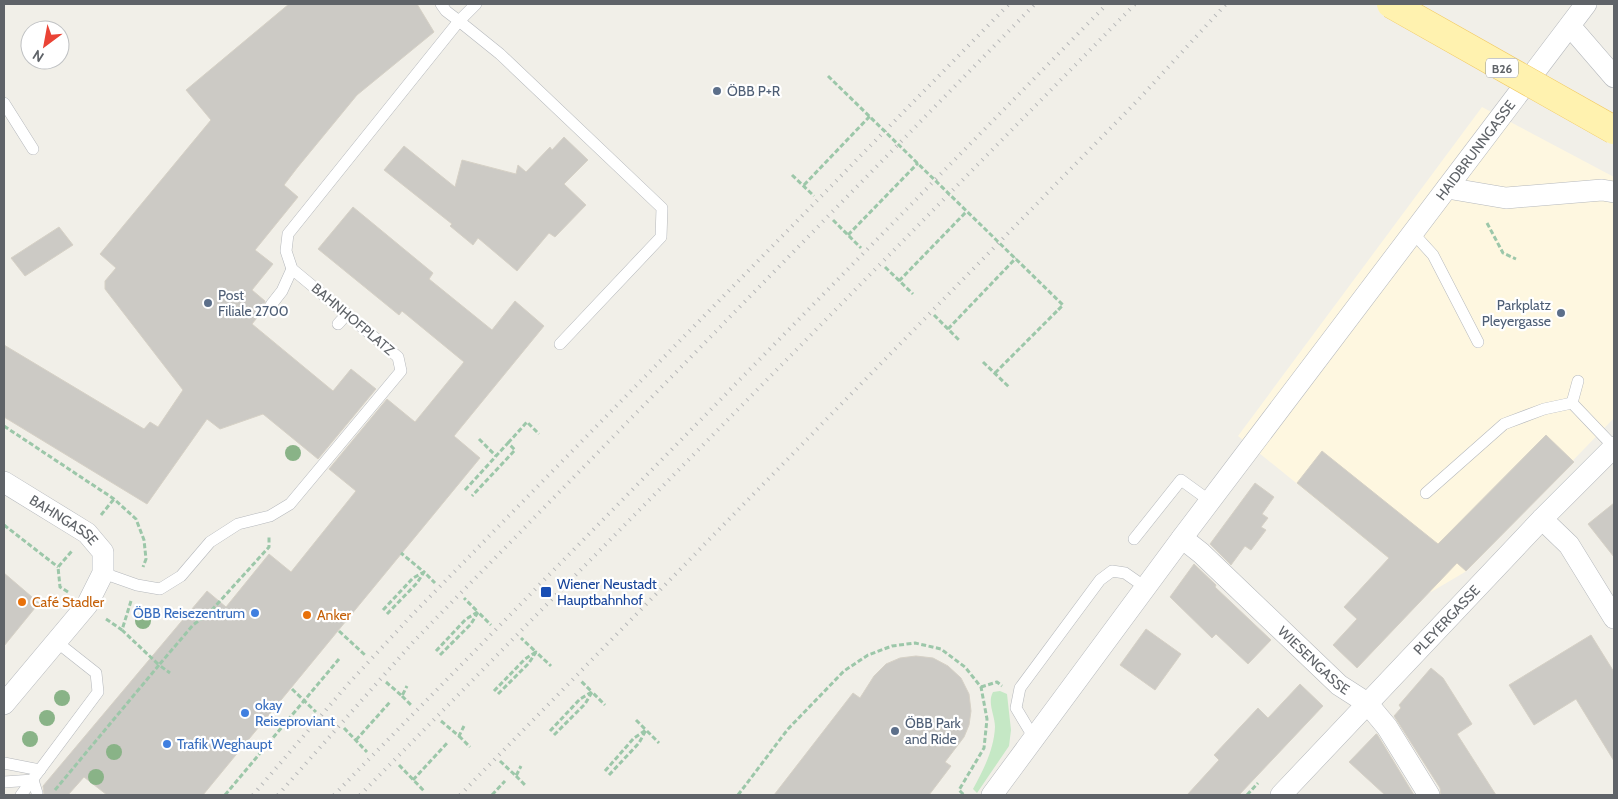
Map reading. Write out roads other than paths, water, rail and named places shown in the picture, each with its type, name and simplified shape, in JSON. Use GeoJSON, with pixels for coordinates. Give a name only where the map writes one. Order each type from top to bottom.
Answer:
{"type":"FeatureCollection","features":[{"type":"Feature","properties":{"kind":"main road","name":"B26"},"geometry":{"type":"LineString","coordinates":[[1391,4],[1614,130]]}},
{"type":"Feature","properties":{"kind":"street","name":"HAIDBRUNNGASSE"},"geometry":{"type":"LineString","coordinates":[[1034,738],[1182,538],[1586,4]]}},
{"type":"Feature","properties":{"kind":"street"},"geometry":{"type":"LineString","coordinates":[[1570,26],[1614,77]]}},
{"type":"Feature","properties":{"kind":"street"},"geometry":{"type":"LineString","coordinates":[[1447,188],[1506,198],[1602,190],[1614,192]]}},
{"type":"Feature","properties":{"kind":"street","name":"PLEYERGASSE"},"geometry":{"type":"LineString","coordinates":[[1281,795],[1542,519],[1614,447]]}},
{"type":"Feature","properties":{"kind":"street","name":"BAHNGASSE"},"geometry":{"type":"LineString","coordinates":[[4,482],[87,533],[103,552],[103,573]]}},
{"type":"Feature","properties":{"kind":"street"},"geometry":{"type":"LineString","coordinates":[[1542,519],[1569,545],[1614,618]]}},
{"type":"Feature","properties":{"kind":"street","name":"WIESENGASSE"},"geometry":{"type":"LineString","coordinates":[[1182,538],[1201,553],[1339,685],[1367,703],[1387,727],[1429,795]]}},
{"type":"Feature","properties":{"kind":"street"},"geometry":{"type":"LineString","coordinates":[[4,704],[58,642],[87,605],[103,573]]}},
{"type":"Feature","properties":{"kind":"street"},"geometry":{"type":"LineString","coordinates":[[992,795],[1034,738]]}},
{"type":"Feature","properties":{"kind":"lane"},"geometry":{"type":"LineString","coordinates":[[273,310],[271,305],[282,291],[292,269],[286,251],[288,234],[459,21],[476,4]]}},
{"type":"Feature","properties":{"kind":"lane"},"geometry":{"type":"LineString","coordinates":[[444,7],[500,54],[662,208],[662,237],[560,344]]}},
{"type":"Feature","properties":{"kind":"lane"},"geometry":{"type":"LineString","coordinates":[[4,103],[33,148]]}},
{"type":"Feature","properties":{"kind":"lane"},"geometry":{"type":"LineString","coordinates":[[1413,233],[1433,255],[1478,342]]}},
{"type":"Feature","properties":{"kind":"lane","name":"BAHNHOFPLATZ"},"geometry":{"type":"LineString","coordinates":[[103,573],[137,585],[160,589],[181,576],[210,542],[238,524],[270,516],[290,504],[401,371],[398,356],[292,269]]}},
{"type":"Feature","properties":{"kind":"lane"},"geometry":{"type":"LineString","coordinates":[[338,324],[347,314]]}},
{"type":"Feature","properties":{"kind":"lane"},"geometry":{"type":"LineString","coordinates":[[1572,403],[1578,381]]}},
{"type":"Feature","properties":{"kind":"lane"},"geometry":{"type":"LineString","coordinates":[[1572,403],[1614,447]]}},
{"type":"Feature","properties":{"kind":"lane"},"geometry":{"type":"LineString","coordinates":[[1426,493],[1504,424],[1544,409],[1572,403]]}},
{"type":"Feature","properties":{"kind":"lane"},"geometry":{"type":"LineString","coordinates":[[1134,539],[1181,480],[1210,501]]}},
{"type":"Feature","properties":{"kind":"lane"},"geometry":{"type":"LineString","coordinates":[[1034,738],[1016,708],[1017,696],[1020,688],[1077,610],[1100,580],[1112,571],[1125,573],[1145,588]]}},
{"type":"Feature","properties":{"kind":"lane"},"geometry":{"type":"LineString","coordinates":[[20,795],[98,692],[96,673],[58,642]]}},
{"type":"Feature","properties":{"kind":"lane"},"geometry":{"type":"LineString","coordinates":[[4,763],[40,770]]}},
{"type":"Feature","properties":{"kind":"lane"},"geometry":{"type":"LineString","coordinates":[[4,782],[33,780]]}},
{"type":"Feature","properties":{"kind":"lane"},"geometry":{"type":"LineString","coordinates":[[33,780],[38,793]]}},
{"type":"Feature","properties":{"kind":"railway"},"geometry":{"type":"LineString","coordinates":[[253,795],[349,683],[412,615],[1009,4]]}},
{"type":"Feature","properties":{"kind":"railway"},"geometry":{"type":"LineString","coordinates":[[278,795],[415,640],[1035,4]]}},
{"type":"Feature","properties":{"kind":"railway"},"geometry":{"type":"LineString","coordinates":[[334,795],[1107,4]]}},
{"type":"Feature","properties":{"kind":"railway"},"geometry":{"type":"LineString","coordinates":[[360,795],[1135,4]]}},
{"type":"Feature","properties":{"kind":"railway"},"geometry":{"type":"LineString","coordinates":[[460,795],[1139,99],[1226,4]]}},
{"type":"Feature","properties":{"kind":"place","name":"ÖBB P+R"},"geometry":{"type":"Point","coordinates":[717,91]}},
{"type":"Feature","properties":{"kind":"place","name":"Post Filiale 2700"},"geometry":{"type":"Point","coordinates":[208,303]}},
{"type":"Feature","properties":{"kind":"place","name":"Parkplatz Pleyergasse"},"geometry":{"type":"Point","coordinates":[1561,313]}},
{"type":"Feature","properties":{"kind":"place","name":"Wiener Neustadt Hauptbahnhof"},"geometry":{"type":"Point","coordinates":[546,592]}},
{"type":"Feature","properties":{"kind":"place","name":"Café Stadler"},"geometry":{"type":"Point","coordinates":[22,602]}},
{"type":"Feature","properties":{"kind":"place","name":"ÖBB Reisezentrum"},"geometry":{"type":"Point","coordinates":[255,613]}},
{"type":"Feature","properties":{"kind":"place","name":"Anker"},"geometry":{"type":"Point","coordinates":[307,615]}},
{"type":"Feature","properties":{"kind":"place","name":"okay Reiseproviant"},"geometry":{"type":"Point","coordinates":[245,713]}},
{"type":"Feature","properties":{"kind":"place","name":"ÖBB Park and Ride"},"geometry":{"type":"Point","coordinates":[895,731]}},
{"type":"Feature","properties":{"kind":"place","name":"Trafik Weghaupt"},"geometry":{"type":"Point","coordinates":[167,744]}}]}
